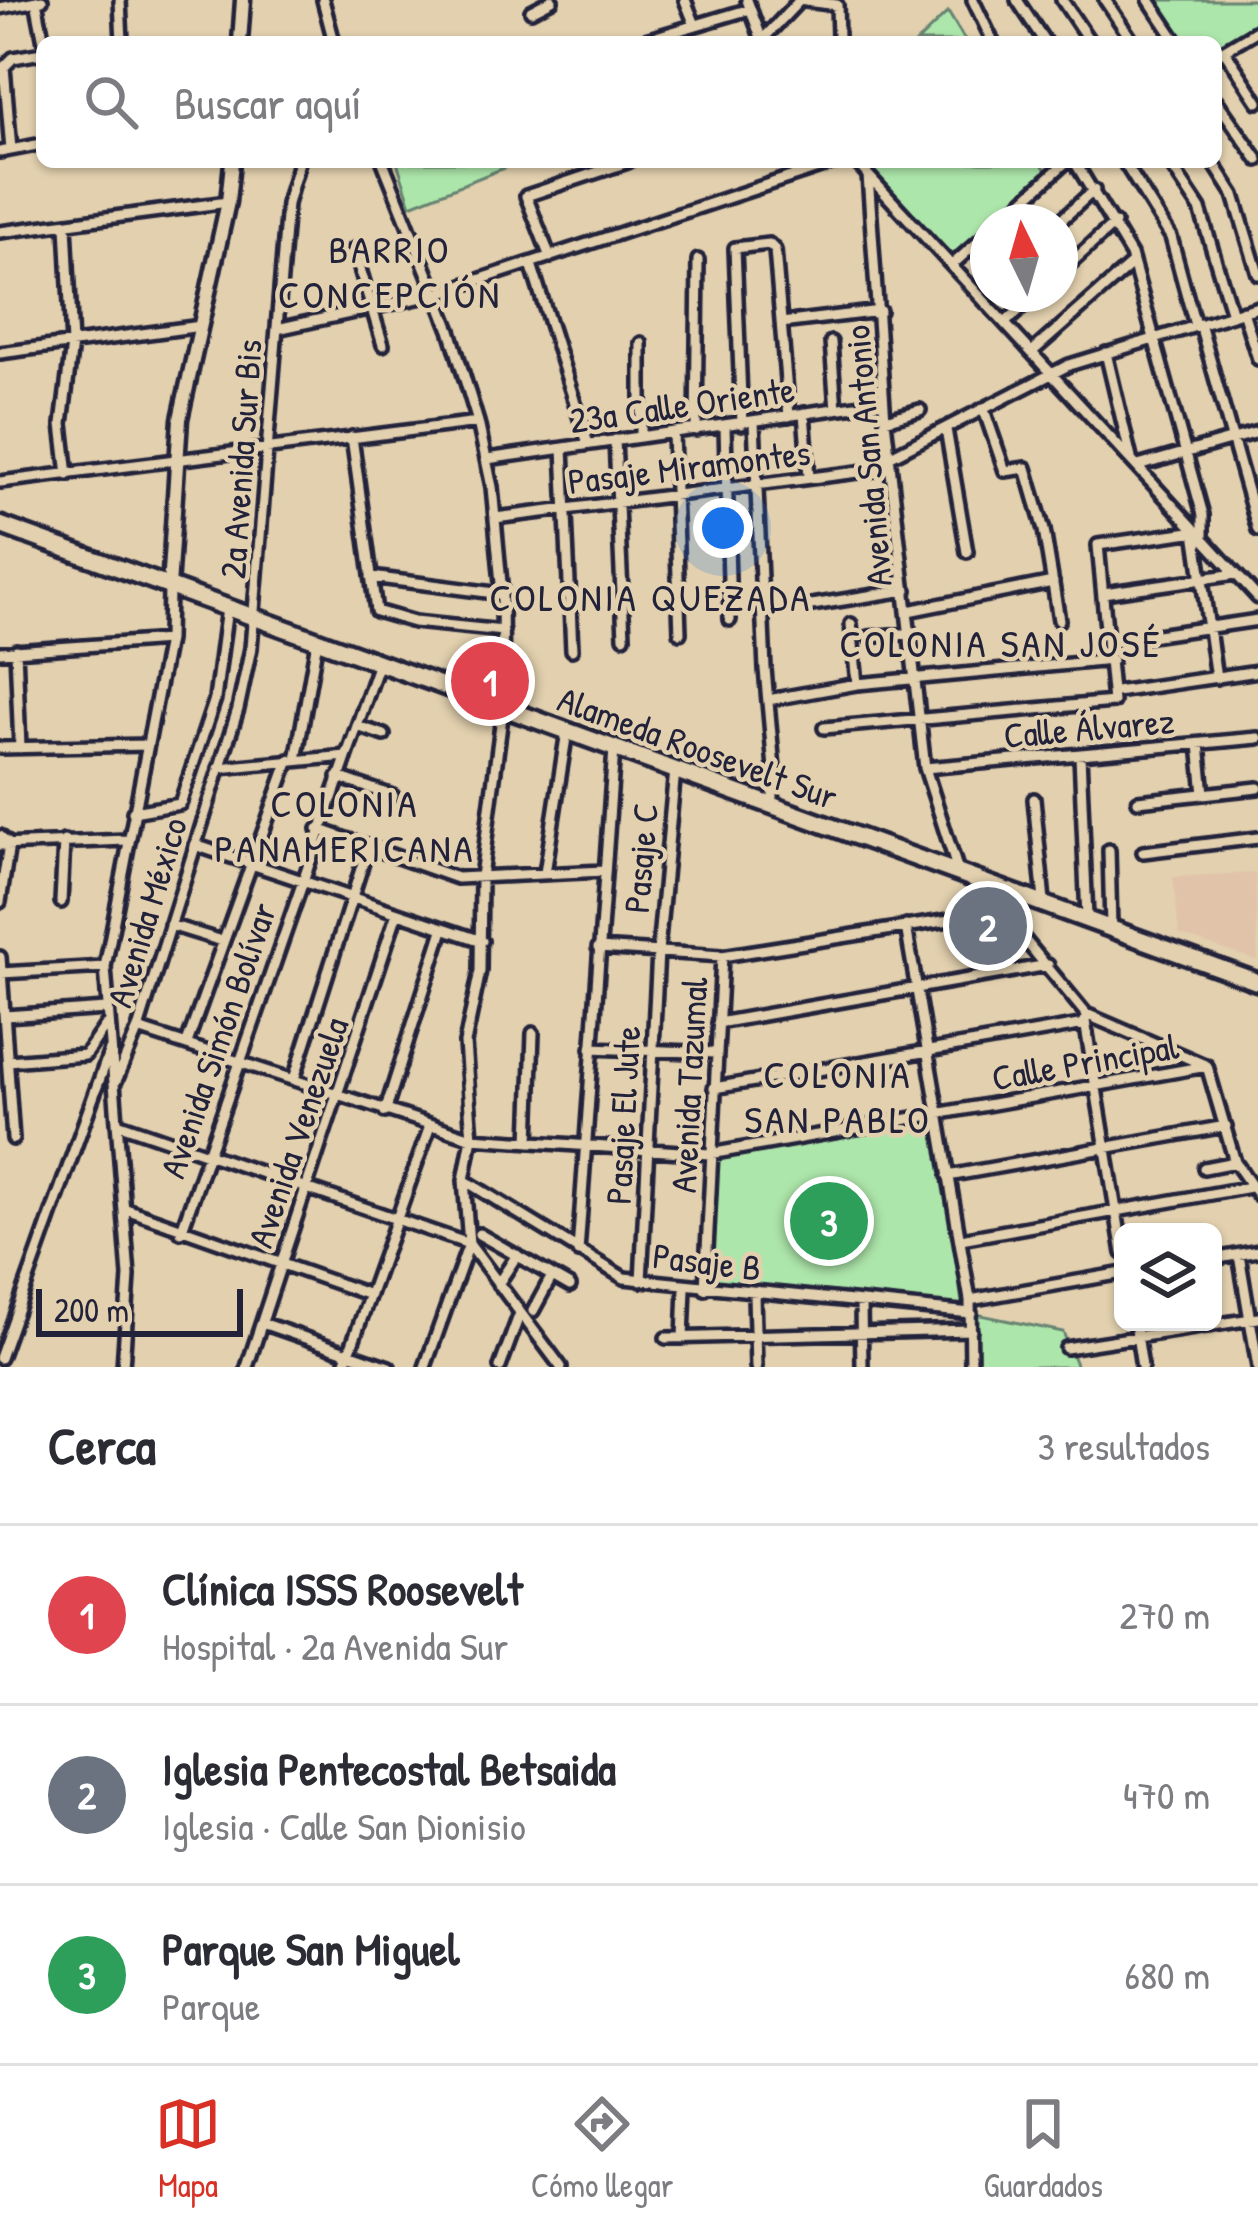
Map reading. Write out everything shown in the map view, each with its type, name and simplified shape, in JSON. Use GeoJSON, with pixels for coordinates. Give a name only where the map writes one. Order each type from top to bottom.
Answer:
{"type":"FeatureCollection","features":[{"type":"Feature","properties":{"kind":"highway","name":"Alameda Roosevelt Sur"},"geometry":{"type":"LineString","coordinates":[[0,525],[1250,973],[1258,982]]}},
{"type":"Feature","properties":{"kind":"main road"},"geometry":{"type":"LineString","coordinates":[[240,36],[243,0]]}},
{"type":"Feature","properties":{"kind":"main road"},"geometry":{"type":"LineString","coordinates":[[169,588],[175,460],[231,168]]}},
{"type":"Feature","properties":{"kind":"street"},"geometry":{"type":"LineString","coordinates":[[121,0],[122,36]]}},
{"type":"Feature","properties":{"kind":"street"},"geometry":{"type":"LineString","coordinates":[[322,0],[332,36]]}},
{"type":"Feature","properties":{"kind":"street"},"geometry":{"type":"LineString","coordinates":[[531,11],[552,0]]}},
{"type":"Feature","properties":{"kind":"street"},"geometry":{"type":"LineString","coordinates":[[685,0],[694,25]]}},
{"type":"Feature","properties":{"kind":"street"},"geometry":{"type":"LineString","coordinates":[[767,36],[798,0],[837,5],[838,36]]}},
{"type":"Feature","properties":{"kind":"street"},"geometry":{"type":"LineString","coordinates":[[974,0],[990,36]]}},
{"type":"Feature","properties":{"kind":"street"},"geometry":{"type":"LineString","coordinates":[[1017,0],[1041,36]]}},
{"type":"Feature","properties":{"kind":"street"},"geometry":{"type":"LineString","coordinates":[[1062,0],[1086,36]]}},
{"type":"Feature","properties":{"kind":"street"},"geometry":{"type":"LineString","coordinates":[[1105,0],[1129,36]]}},
{"type":"Feature","properties":{"kind":"street"},"geometry":{"type":"LineString","coordinates":[[1149,0],[1173,36]]}},
{"type":"Feature","properties":{"kind":"street"},"geometry":{"type":"LineString","coordinates":[[0,8],[39,1],[43,36]]}},
{"type":"Feature","properties":{"kind":"street"},"geometry":{"type":"LineString","coordinates":[[658,36],[748,4],[761,36]]}},
{"type":"Feature","properties":{"kind":"street"},"geometry":{"type":"LineString","coordinates":[[1222,51],[1258,30]]}},
{"type":"Feature","properties":{"kind":"street"},"geometry":{"type":"LineString","coordinates":[[36,54],[13,58],[4,67],[5,151],[36,145]]}},
{"type":"Feature","properties":{"kind":"street"},"geometry":{"type":"LineString","coordinates":[[1222,55],[1258,102]]}},
{"type":"Feature","properties":{"kind":"street"},"geometry":{"type":"LineString","coordinates":[[1222,109],[1258,160]]}},
{"type":"Feature","properties":{"kind":"street","name":"2a Avenida Sur Bis"},"geometry":{"type":"LineString","coordinates":[[256,618],[287,204],[297,168]]}},
{"type":"Feature","properties":{"kind":"street"},"geometry":{"type":"LineString","coordinates":[[385,168],[436,294],[478,422],[487,459],[502,594],[503,709],[481,877],[482,941],[465,1043],[472,1138],[464,1180],[469,1244],[424,1367]]}},
{"type":"Feature","properties":{"kind":"street"},"geometry":{"type":"LineString","coordinates":[[550,257],[526,196],[609,168]]}},
{"type":"Feature","properties":{"kind":"street"},"geometry":{"type":"LineString","coordinates":[[277,328],[436,294],[818,168]]}},
{"type":"Feature","properties":{"kind":"street"},"geometry":{"type":"LineString","coordinates":[[862,168],[970,279]]}},
{"type":"Feature","properties":{"kind":"street"},"geometry":{"type":"LineString","coordinates":[[1020,204],[1059,168]]}},
{"type":"Feature","properties":{"kind":"street"},"geometry":{"type":"LineString","coordinates":[[1079,168],[1115,223],[1133,262],[1203,514],[1198,533],[1216,678]]}},
{"type":"Feature","properties":{"kind":"street"},"geometry":{"type":"LineString","coordinates":[[1128,168],[1172,237],[1258,530]]}},
{"type":"Feature","properties":{"kind":"street"},"geometry":{"type":"LineString","coordinates":[[1173,168],[1200,209],[1258,358]]}},
{"type":"Feature","properties":{"kind":"street"},"geometry":{"type":"LineString","coordinates":[[1217,168],[1234,195],[1258,274]]}},
{"type":"Feature","properties":{"kind":"street","name":"Avenida San Antonio"},"geometry":{"type":"LineString","coordinates":[[868,175],[885,420],[925,768],[966,875],[1048,965],[1085,1019]]}},
{"type":"Feature","properties":{"kind":"street"},"geometry":{"type":"LineString","coordinates":[[1078,205],[1094,190]]}},
{"type":"Feature","properties":{"kind":"street"},"geometry":{"type":"LineString","coordinates":[[0,232],[228,202]]}},
{"type":"Feature","properties":{"kind":"street"},"geometry":{"type":"LineString","coordinates":[[1078,257],[1115,223]]}},
{"type":"Feature","properties":{"kind":"street"},"geometry":{"type":"LineString","coordinates":[[66,225],[72,344],[62,424],[68,475]]}},
{"type":"Feature","properties":{"kind":"street"},"geometry":{"type":"LineString","coordinates":[[772,805],[776,778],[767,700],[758,484],[733,251],[769,244],[775,250],[789,416]]}},
{"type":"Feature","properties":{"kind":"street"},"geometry":{"type":"LineString","coordinates":[[354,249],[383,345]]}},
{"type":"Feature","properties":{"kind":"street"},"geometry":{"type":"LineString","coordinates":[[952,265],[970,249]]}},
{"type":"Feature","properties":{"kind":"street"},"geometry":{"type":"LineString","coordinates":[[696,430],[698,260]]}},
{"type":"Feature","properties":{"kind":"street"},"geometry":{"type":"LineString","coordinates":[[1033,351],[1133,262]]}},
{"type":"Feature","properties":{"kind":"street"},"geometry":{"type":"LineString","coordinates":[[531,264],[588,444]]}},
{"type":"Feature","properties":{"kind":"street","name":"Pasaje Miramontes"},"geometry":{"type":"LineString","coordinates":[[495,518],[727,489],[890,462],[983,410],[1106,352],[1258,307]]}},
{"type":"Feature","properties":{"kind":"street"},"geometry":{"type":"LineString","coordinates":[[781,323],[880,311]]}},
{"type":"Feature","properties":{"kind":"street"},"geometry":{"type":"LineString","coordinates":[[999,312],[1258,598]]}},
{"type":"Feature","properties":{"kind":"street"},"geometry":{"type":"LineString","coordinates":[[1006,322],[1017,312]]}},
{"type":"Feature","properties":{"kind":"street"},"geometry":{"type":"LineString","coordinates":[[0,353],[201,326]]}},
{"type":"Feature","properties":{"kind":"street"},"geometry":{"type":"LineString","coordinates":[[831,342],[836,409]]}},
{"type":"Feature","properties":{"kind":"street"},"geometry":{"type":"LineString","coordinates":[[641,343],[641,437]]}},
{"type":"Feature","properties":{"kind":"street"},"geometry":{"type":"LineString","coordinates":[[1106,352],[1135,463]]}},
{"type":"Feature","properties":{"kind":"street","name":"23a Calle Oriente"},"geometry":{"type":"LineString","coordinates":[[487,459],[884,401]]}},
{"type":"Feature","properties":{"kind":"street"},"geometry":{"type":"LineString","coordinates":[[885,420],[920,410]]}},
{"type":"Feature","properties":{"kind":"street"},"geometry":{"type":"LineString","coordinates":[[983,410],[1005,471],[1026,468],[1059,620]]}},
{"type":"Feature","properties":{"kind":"street"},"geometry":{"type":"LineString","coordinates":[[804,413],[809,477]]}},
{"type":"Feature","properties":{"kind":"street"},"geometry":{"type":"LineString","coordinates":[[0,482],[478,422]]}},
{"type":"Feature","properties":{"kind":"street"},"geometry":{"type":"LineString","coordinates":[[725,426],[730,620]]}},
{"type":"Feature","properties":{"kind":"street"},"geometry":{"type":"LineString","coordinates":[[946,429],[967,552]]}},
{"type":"Feature","properties":{"kind":"street"},"geometry":{"type":"LineString","coordinates":[[1135,463],[1258,432]]}},
{"type":"Feature","properties":{"kind":"street"},"geometry":{"type":"LineString","coordinates":[[673,433],[680,633]]}},
{"type":"Feature","properties":{"kind":"street"},"geometry":{"type":"LineString","coordinates":[[352,437],[376,611],[414,622],[503,631]]}},
{"type":"Feature","properties":{"kind":"street"},"geometry":{"type":"LineString","coordinates":[[615,440],[624,638]]}},
{"type":"Feature","properties":{"kind":"street"},"geometry":{"type":"LineString","coordinates":[[563,448],[572,650]]}},
{"type":"Feature","properties":{"kind":"street"},"geometry":{"type":"LineString","coordinates":[[0,515],[0,525]]}},
{"type":"Feature","properties":{"kind":"street"},"geometry":{"type":"LineString","coordinates":[[1116,695],[1099,545],[1198,533]]}},
{"type":"Feature","properties":{"kind":"street"},"geometry":{"type":"LineString","coordinates":[[1104,593],[1235,574]]}},
{"type":"Feature","properties":{"kind":"street"},"geometry":{"type":"LineString","coordinates":[[371,577],[502,594]]}},
{"type":"Feature","properties":{"kind":"street"},"geometry":{"type":"LineString","coordinates":[[908,611],[1053,583]]}},
{"type":"Feature","properties":{"kind":"street"},"geometry":{"type":"LineString","coordinates":[[123,1367],[129,1276],[126,1209],[116,1081],[106,1025],[105,967],[168,640],[169,588]]}},
{"type":"Feature","properties":{"kind":"street"},"geometry":{"type":"LineString","coordinates":[[812,605],[906,590]]}},
{"type":"Feature","properties":{"kind":"street"},"geometry":{"type":"LineString","coordinates":[[133,812],[181,804],[215,699],[227,608]]}},
{"type":"Feature","properties":{"kind":"street","name":"Avenida México"},"geometry":{"type":"LineString","coordinates":[[116,1081],[138,1029],[238,709],[256,618]]}},
{"type":"Feature","properties":{"kind":"street"},"geometry":{"type":"LineString","coordinates":[[1110,641],[1258,620]]}},
{"type":"Feature","properties":{"kind":"street"},"geometry":{"type":"LineString","coordinates":[[851,624],[856,685]]}},
{"type":"Feature","properties":{"kind":"street"},"geometry":{"type":"LineString","coordinates":[[869,637],[911,633]]}},
{"type":"Feature","properties":{"kind":"street"},"geometry":{"type":"LineString","coordinates":[[0,652],[168,640]]}},
{"type":"Feature","properties":{"kind":"street"},"geometry":{"type":"LineString","coordinates":[[187,1043],[249,861],[293,760],[317,640]]}},
{"type":"Feature","properties":{"kind":"street"},"geometry":{"type":"LineString","coordinates":[[16,650],[20,748]]}},
{"type":"Feature","properties":{"kind":"street"},"geometry":{"type":"LineString","coordinates":[[767,700],[856,685],[1112,660]]}},
{"type":"Feature","properties":{"kind":"street","name":"Avenida Simón Bolívar"},"geometry":{"type":"LineString","coordinates":[[181,1232],[300,878],[379,663]]}},
{"type":"Feature","properties":{"kind":"street"},"geometry":{"type":"LineString","coordinates":[[824,728],[1116,695],[1258,671]]}},
{"type":"Feature","properties":{"kind":"street"},"geometry":{"type":"LineString","coordinates":[[357,726],[384,735]]}},
{"type":"Feature","properties":{"kind":"street"},"geometry":{"type":"LineString","coordinates":[[545,873],[567,731]]}},
{"type":"Feature","properties":{"kind":"street","name":"Calle Álvarez"},"geometry":{"type":"LineString","coordinates":[[925,768],[1258,738]]}},
{"type":"Feature","properties":{"kind":"street"},"geometry":{"type":"LineString","coordinates":[[1199,744],[1204,794]]}},
{"type":"Feature","properties":{"kind":"street"},"geometry":{"type":"LineString","coordinates":[[0,748],[148,745]]}},
{"type":"Feature","properties":{"kind":"street"},"geometry":{"type":"LineString","coordinates":[[578,1252],[614,748]]}},
{"type":"Feature","properties":{"kind":"street"},"geometry":{"type":"LineString","coordinates":[[1080,755],[1088,918]]}},
{"type":"Feature","properties":{"kind":"street"},"geometry":{"type":"LineString","coordinates":[[219,768],[346,756]]}},
{"type":"Feature","properties":{"kind":"street","name":"Pasaje C"},"geometry":{"type":"LineString","coordinates":[[658,951],[675,770]]}},
{"type":"Feature","properties":{"kind":"street"},"geometry":{"type":"LineString","coordinates":[[338,777],[393,796]]}},
{"type":"Feature","properties":{"kind":"street"},"geometry":{"type":"LineString","coordinates":[[1138,801],[1258,788]]}},
{"type":"Feature","properties":{"kind":"street"},"geometry":{"type":"LineString","coordinates":[[1034,799],[1044,901]]}},
{"type":"Feature","properties":{"kind":"street"},"geometry":{"type":"LineString","coordinates":[[318,829],[457,878],[604,871]]}},
{"type":"Feature","properties":{"kind":"street"},"geometry":{"type":"LineString","coordinates":[[1142,852],[1258,838]]}},
{"type":"Feature","properties":{"kind":"street"},"geometry":{"type":"LineString","coordinates":[[0,902],[3,842],[127,839]]}},
{"type":"Feature","properties":{"kind":"street"},"geometry":{"type":"LineString","coordinates":[[61,902],[64,841]]}},
{"type":"Feature","properties":{"kind":"street"},"geometry":{"type":"LineString","coordinates":[[195,845],[482,941]]}},
{"type":"Feature","properties":{"kind":"street"},"geometry":{"type":"LineString","coordinates":[[294,1079],[368,847]]}},
{"type":"Feature","properties":{"kind":"street"},"geometry":{"type":"LineString","coordinates":[[1109,850],[1111,927]]}},
{"type":"Feature","properties":{"kind":"street"},"geometry":{"type":"LineString","coordinates":[[598,948],[722,956],[1000,912]]}},
{"type":"Feature","properties":{"kind":"street","name":"Avenida Venezuela"},"geometry":{"type":"LineString","coordinates":[[248,1367],[397,914]]}},
{"type":"Feature","properties":{"kind":"street"},"geometry":{"type":"LineString","coordinates":[[170,925],[222,941]]}},
{"type":"Feature","properties":{"kind":"street"},"geometry":{"type":"LineString","coordinates":[[906,926],[971,1306],[971,1367]]}},
{"type":"Feature","properties":{"kind":"street"},"geometry":{"type":"LineString","coordinates":[[385,1112],[443,930]]}},
{"type":"Feature","properties":{"kind":"street","name":"Pasaje El Jute"},"geometry":{"type":"LineString","coordinates":[[641,1281],[658,951]]}},
{"type":"Feature","properties":{"kind":"street","name":"Avenida Tazumal"},"geometry":{"type":"LineString","coordinates":[[705,1289],[722,956]]}},
{"type":"Feature","properties":{"kind":"street"},"geometry":{"type":"LineString","coordinates":[[0,957],[8,1061],[5,1102],[14,1139]]}},
{"type":"Feature","properties":{"kind":"street"},"geometry":{"type":"LineString","coordinates":[[718,1023],[1048,965]]}},
{"type":"Feature","properties":{"kind":"street"},"geometry":{"type":"LineString","coordinates":[[2,973],[105,967]]}},
{"type":"Feature","properties":{"kind":"street"},"geometry":{"type":"LineString","coordinates":[[5,1016],[106,1009]]}},
{"type":"Feature","properties":{"kind":"street"},"geometry":{"type":"LineString","coordinates":[[1085,1019],[1117,1223]]}},
{"type":"Feature","properties":{"kind":"street"},"geometry":{"type":"LineString","coordinates":[[714,1088],[1085,1019],[1207,1066],[1235,1162],[1254,1191],[961,1239]]}},
{"type":"Feature","properties":{"kind":"street"},"geometry":{"type":"LineString","coordinates":[[8,1061],[85,1055],[106,1025]]}},
{"type":"Feature","properties":{"kind":"street","name":"Calle Principal"},"geometry":{"type":"LineString","coordinates":[[138,1029],[472,1138],[710,1154],[1207,1066]]}},
{"type":"Feature","properties":{"kind":"street"},"geometry":{"type":"LineString","coordinates":[[529,1142],[533,1033]]}},
{"type":"Feature","properties":{"kind":"street"},"geometry":{"type":"LineString","coordinates":[[591,1048],[716,1053]]}},
{"type":"Feature","properties":{"kind":"street"},"geometry":{"type":"LineString","coordinates":[[0,1358],[110,1050]]}},
{"type":"Feature","properties":{"kind":"street"},"geometry":{"type":"LineString","coordinates":[[120,1124],[469,1244],[501,1280],[561,1367]]}},
{"type":"Feature","properties":{"kind":"street"},"geometry":{"type":"LineString","coordinates":[[344,1367],[430,1126]]}},
{"type":"Feature","properties":{"kind":"street"},"geometry":{"type":"LineString","coordinates":[[948,1176],[1226,1126]]}},
{"type":"Feature","properties":{"kind":"street"},"geometry":{"type":"LineString","coordinates":[[1204,1168],[1235,1162]]}},
{"type":"Feature","properties":{"kind":"street","name":"Pasaje B"},"geometry":{"type":"LineString","coordinates":[[464,1180],[624,1278],[685,1288],[861,1304],[971,1306],[1114,1275]]}},
{"type":"Feature","properties":{"kind":"street"},"geometry":{"type":"LineString","coordinates":[[126,1209],[370,1295]]}},
{"type":"Feature","properties":{"kind":"street"},"geometry":{"type":"LineString","coordinates":[[479,1234],[570,1286]]}},
{"type":"Feature","properties":{"kind":"street"},"geometry":{"type":"LineString","coordinates":[[1222,1258],[1258,1251]]}},
{"type":"Feature","properties":{"kind":"street"},"geometry":{"type":"LineString","coordinates":[[501,1280],[517,1255]]}},
{"type":"Feature","properties":{"kind":"street"},"geometry":{"type":"LineString","coordinates":[[1239,1255],[1254,1318],[1258,1367]]}},
{"type":"Feature","properties":{"kind":"street"},"geometry":{"type":"LineString","coordinates":[[533,1312],[552,1276]]}},
{"type":"Feature","properties":{"kind":"street"},"geometry":{"type":"LineString","coordinates":[[683,1338],[685,1288]]}},
{"type":"Feature","properties":{"kind":"street"},"geometry":{"type":"LineString","coordinates":[[754,1294],[756,1367]]}},
{"type":"Feature","properties":{"kind":"street"},"geometry":{"type":"LineString","coordinates":[[861,1304],[862,1367]]}},
{"type":"Feature","properties":{"kind":"street"},"geometry":{"type":"LineString","coordinates":[[500,1367],[520,1313]]}},
{"type":"Feature","properties":{"kind":"street"},"geometry":{"type":"LineString","coordinates":[[1066,1348],[1254,1318]]}},
{"type":"Feature","properties":{"kind":"street"},"geometry":{"type":"LineString","coordinates":[[262,1323],[389,1367]]}},
{"type":"Feature","properties":{"kind":"street"},"geometry":{"type":"LineString","coordinates":[[666,1338],[971,1330]]}},
{"type":"Feature","properties":{"kind":"street"},"geometry":{"type":"LineString","coordinates":[[1137,1331],[1142,1367]]}},
{"type":"Feature","properties":{"kind":"shaded area"},"geometry":{"type":"Polygon","coordinates":[[[1255,873],[1258,961],[1179,934],[1173,877],[1255,873]]]}},
{"type":"Feature","properties":{"kind":"green space"},"geometry":{"type":"Polygon","coordinates":[[[1149,0],[1258,0],[1258,30],[1222,51],[1222,36],[1173,36],[1149,0]]]}},
{"type":"Feature","properties":{"kind":"green space"},"geometry":{"type":"Polygon","coordinates":[[[948,12],[962,36],[923,36],[948,12]]]}},
{"type":"Feature","properties":{"kind":"green space"},"geometry":{"type":"Polygon","coordinates":[[[399,168],[504,168],[411,205],[399,168]]]}},
{"type":"Feature","properties":{"kind":"green space"},"geometry":{"type":"Polygon","coordinates":[[[863,168],[1045,168],[1050,177],[1020,204],[970,204],[970,249],[952,265],[863,168]]]}},
{"type":"Feature","properties":{"kind":"green space"},"geometry":{"type":"Polygon","coordinates":[[[938,1114],[963,1312],[705,1289],[710,1154],[938,1114]]]}},
{"type":"Feature","properties":{"kind":"green space"},"geometry":{"type":"Polygon","coordinates":[[[971,1313],[1063,1332],[1077,1367],[972,1367],[971,1313]]]}},
{"type":"Feature","properties":{"kind":"place","name":"Clínica ISSS Roosevelt"},"geometry":{"type":"Point","coordinates":[490,681]}},
{"type":"Feature","properties":{"kind":"place","name":"Iglesia Pentecostal Betsaida"},"geometry":{"type":"Point","coordinates":[988,926]}},
{"type":"Feature","properties":{"kind":"place","name":"Parque San Miguel"},"geometry":{"type":"Point","coordinates":[829,1221]}},
{"type":"Feature","properties":{"kind":"district","name":"BARRIO CONCEPCIÓN"},"geometry":{"type":"Point","coordinates":[390,270]}},
{"type":"Feature","properties":{"kind":"district","name":"COLONIA QUEZADA"},"geometry":{"type":"Point","coordinates":[651,596]}},
{"type":"Feature","properties":{"kind":"district","name":"COLONIA SAN JOSÉ"},"geometry":{"type":"Point","coordinates":[1001,642]}},
{"type":"Feature","properties":{"kind":"district","name":"COLONIA PANAMERICANA"},"geometry":{"type":"Point","coordinates":[345,824]}},
{"type":"Feature","properties":{"kind":"district","name":"COLONIA SAN PABLO"},"geometry":{"type":"Point","coordinates":[838,1096]}}]}
